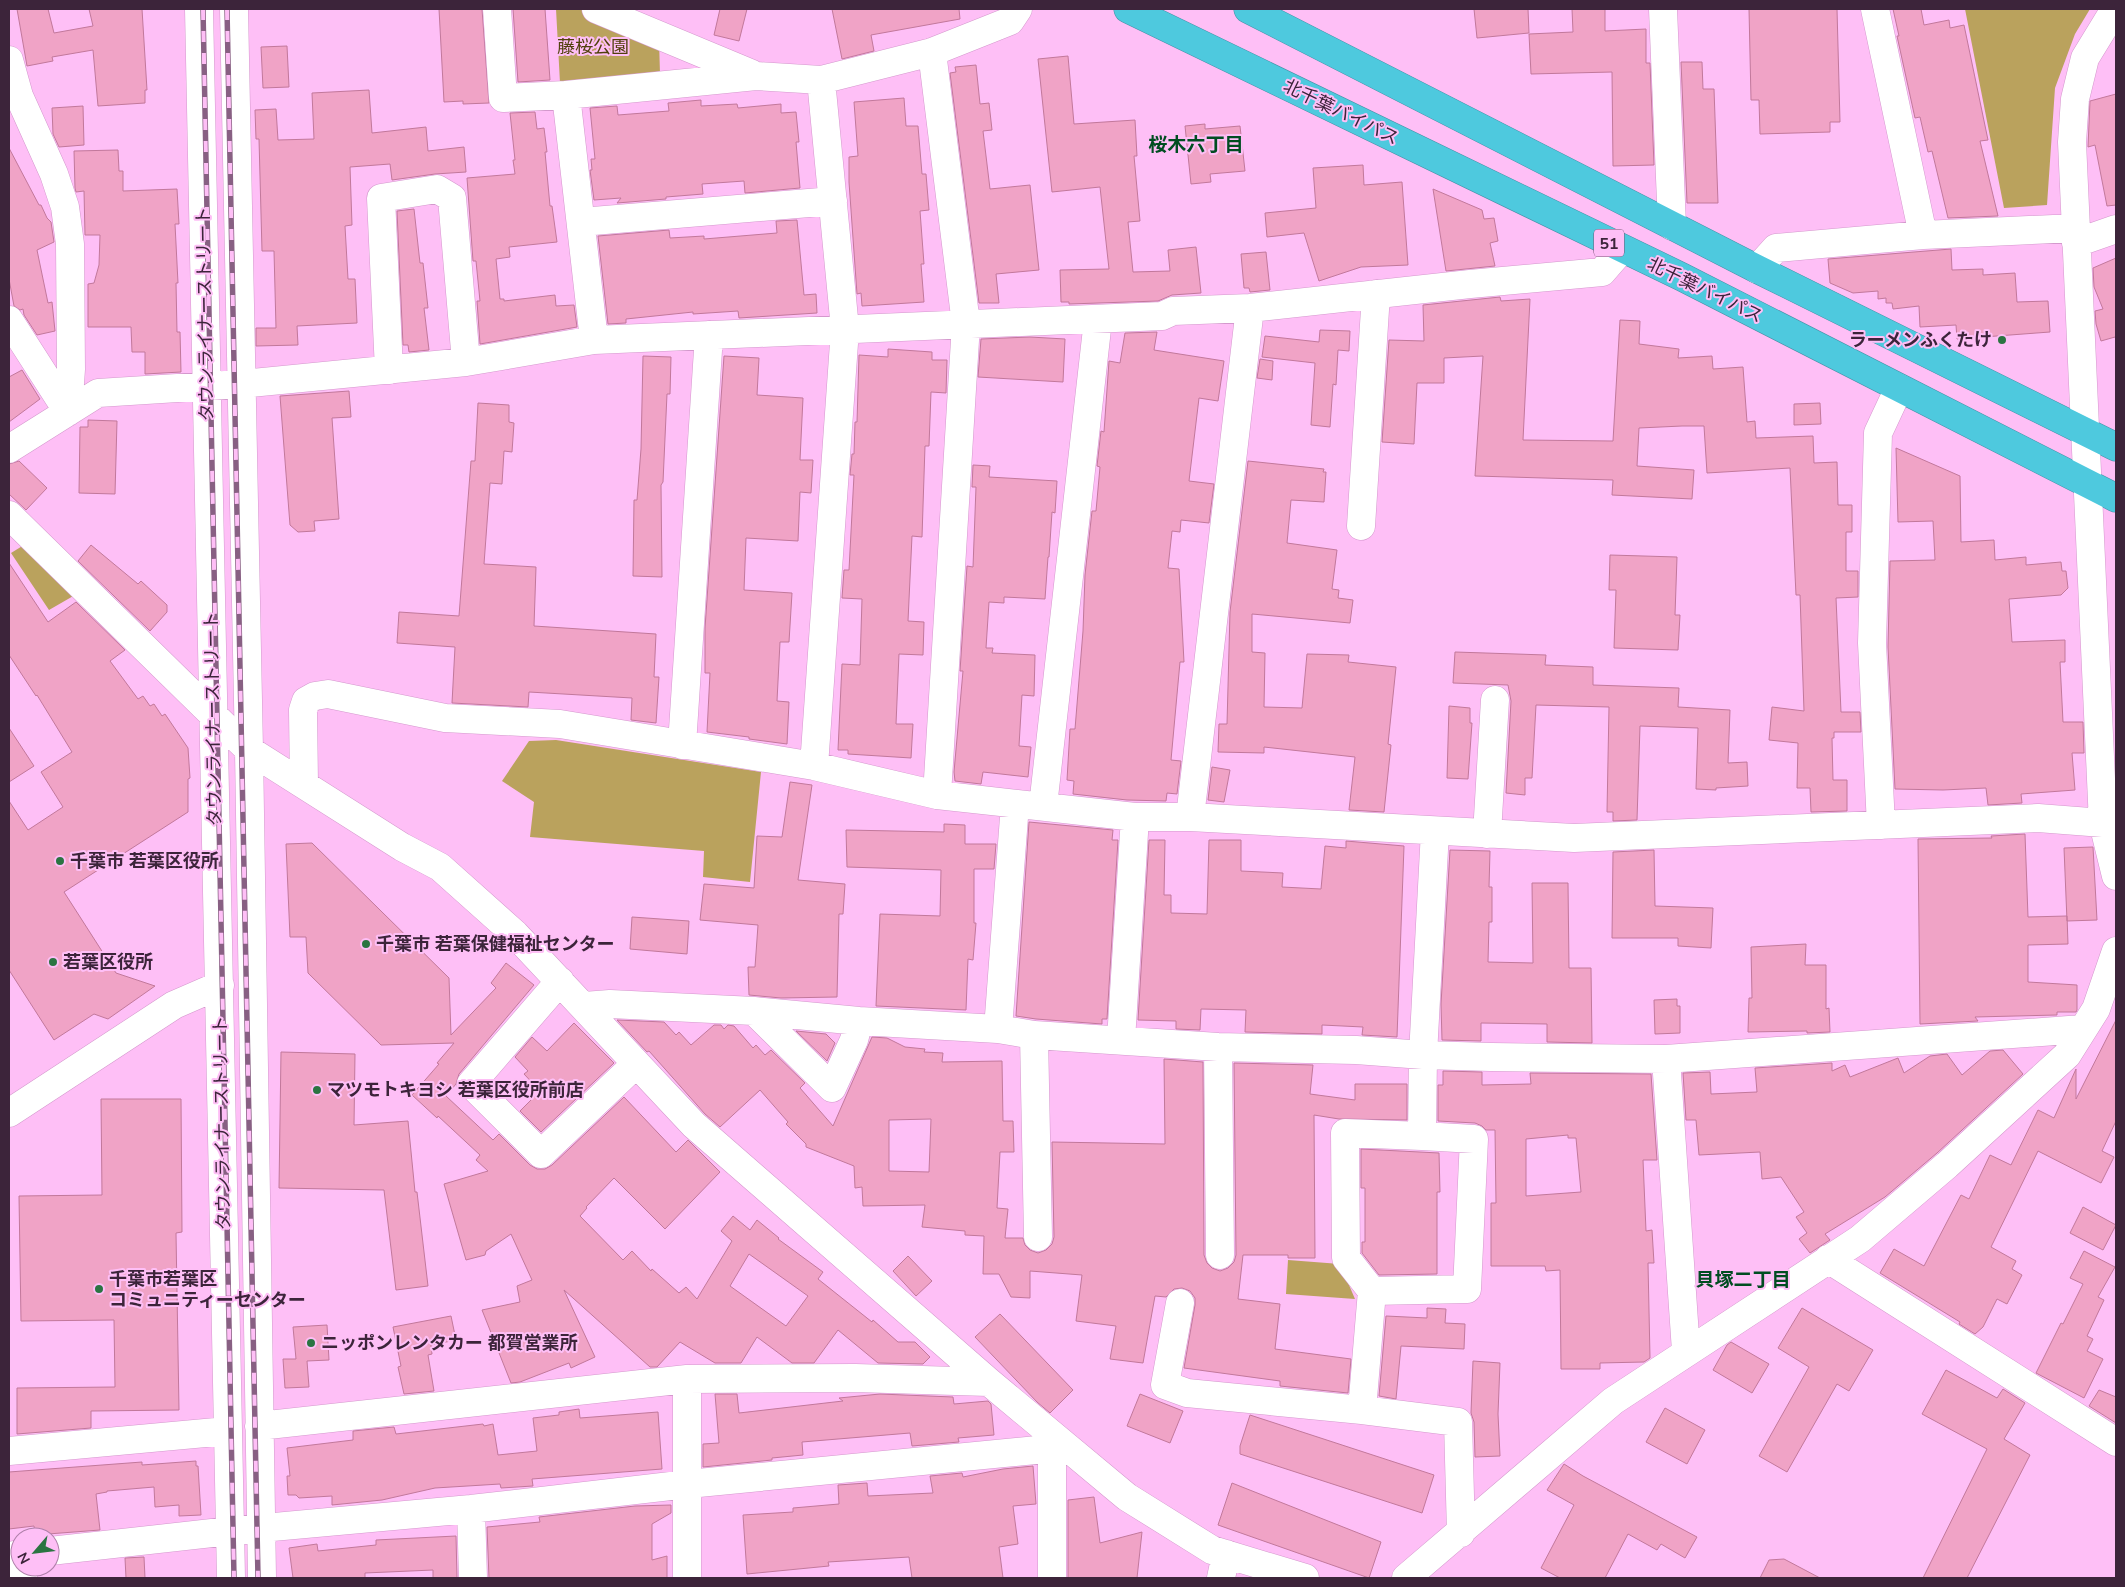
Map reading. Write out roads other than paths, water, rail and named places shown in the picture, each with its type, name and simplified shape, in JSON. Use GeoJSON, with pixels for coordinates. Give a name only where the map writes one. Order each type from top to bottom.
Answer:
{"type":"FeatureCollection","features":[{"type":"Feature","properties":{"kind":"highway","name":"北千葉バイパス"},"geometry":{"type":"LineString","coordinates":[[1128,9],[1682,277],[2116,498]]}},
{"type":"Feature","properties":{"kind":"highway","name":"51"},"geometry":{"type":"LineString","coordinates":[[1248,9],[1756,269],[2116,447]]}},
{"type":"Feature","properties":{"kind":"street","name":"タウンライナーストリート"},"geometry":{"type":"LineString","coordinates":[[199,9],[231,1578]]}},
{"type":"Feature","properties":{"kind":"street","name":"タウンライナーストリート"},"geometry":{"type":"LineString","coordinates":[[234,9],[249,750],[262,1578]]}},
{"type":"Feature","properties":{"kind":"street"},"geometry":{"type":"LineString","coordinates":[[497,9],[504,98],[566,95],[756,76],[821,80],[932,52],[1010,21],[1018,9]]}},
{"type":"Feature","properties":{"kind":"street"},"geometry":{"type":"LineString","coordinates":[[596,9],[756,76]]}},
{"type":"Feature","properties":{"kind":"street"},"geometry":{"type":"LineString","coordinates":[[1663,9],[1672,226]]}},
{"type":"Feature","properties":{"kind":"street"},"geometry":{"type":"LineString","coordinates":[[1874,9],[1923,235]]}},
{"type":"Feature","properties":{"kind":"street"},"geometry":{"type":"LineString","coordinates":[[2115,9],[2085,58],[2075,99],[2072,142],[2087,484],[2109,823],[2116,876]]}},
{"type":"Feature","properties":{"kind":"street"},"geometry":{"type":"LineString","coordinates":[[932,52],[966,324],[937,795]]}},
{"type":"Feature","properties":{"kind":"street"},"geometry":{"type":"LineString","coordinates":[[9,60],[14,96],[54,174],[66,216],[70,244],[68,412]]}},
{"type":"Feature","properties":{"kind":"street"},"geometry":{"type":"LineString","coordinates":[[814,766],[845,329],[821,80]]}},
{"type":"Feature","properties":{"kind":"street"},"geometry":{"type":"LineString","coordinates":[[566,95],[594,340]]}},
{"type":"Feature","properties":{"kind":"street"},"geometry":{"type":"LineString","coordinates":[[389,370],[380,198],[437,189],[452,198],[466,362]]}},
{"type":"Feature","properties":{"kind":"street"},"geometry":{"type":"LineString","coordinates":[[581,222],[833,201]]}},
{"type":"Feature","properties":{"kind":"street"},"geometry":{"type":"LineString","coordinates":[[1756,269],[1776,248],[1923,235],[2076,235],[2116,229]]}},
{"type":"Feature","properties":{"kind":"street"},"geometry":{"type":"LineString","coordinates":[[9,449],[98,393],[207,387],[466,362],[594,340],[1098,320],[1162,316],[1173,311],[1250,308],[1602,272],[1622,249]]}},
{"type":"Feature","properties":{"kind":"street"},"geometry":{"type":"LineString","coordinates":[[1361,526],[1376,294]]}},
{"type":"Feature","properties":{"kind":"street"},"geometry":{"type":"LineString","coordinates":[[1190,817],[1250,308]]}},
{"type":"Feature","properties":{"kind":"street"},"geometry":{"type":"LineString","coordinates":[[9,320],[68,412]]}},
{"type":"Feature","properties":{"kind":"street"},"geometry":{"type":"LineString","coordinates":[[1043,806],[1098,320]]}},
{"type":"Feature","properties":{"kind":"street"},"geometry":{"type":"LineString","coordinates":[[682,745],[709,335]]}},
{"type":"Feature","properties":{"kind":"street"},"geometry":{"type":"LineString","coordinates":[[1881,825],[1872,644],[1878,433],[1899,388]]}},
{"type":"Feature","properties":{"kind":"street"},"geometry":{"type":"LineString","coordinates":[[9,516],[249,750],[402,847],[440,867],[516,934],[694,1125],[989,1382],[1059,1447],[1127,1497],[1212,1550],[1223,1566],[1305,1578]]}},
{"type":"Feature","properties":{"kind":"street"},"geometry":{"type":"LineString","coordinates":[[304,784],[303,710],[306,701],[315,696],[328,694],[445,718],[560,724],[814,766],[937,795],[1135,816],[1190,817],[1574,838],[2038,818],[2109,823]]}},
{"type":"Feature","properties":{"kind":"street"},"geometry":{"type":"LineString","coordinates":[[1487,834],[1495,700]]}},
{"type":"Feature","properties":{"kind":"street"},"geometry":{"type":"LineString","coordinates":[[998,1029],[1015,804]]}},
{"type":"Feature","properties":{"kind":"street"},"geometry":{"type":"LineString","coordinates":[[1121,1040],[1135,816]]}},
{"type":"Feature","properties":{"kind":"street"},"geometry":{"type":"LineString","coordinates":[[1422,1136],[1423,1055],[1435,831]]}},
{"type":"Feature","properties":{"kind":"street"},"geometry":{"type":"LineString","coordinates":[[1406,1578],[1461,1533],[1612,1400],[1860,1239],[1947,1165],[2067,1054],[2096,1009],[2116,951]]}},
{"type":"Feature","properties":{"kind":"street"},"geometry":{"type":"LineString","coordinates":[[560,981],[471,1084],[542,1154],[636,1064]]}},
{"type":"Feature","properties":{"kind":"street"},"geometry":{"type":"LineString","coordinates":[[9,1113],[174,1004],[220,985]]}},
{"type":"Feature","properties":{"kind":"street"},"geometry":{"type":"LineString","coordinates":[[584,1006],[610,1004],[754,1011],[859,1021],[998,1029],[1034,1035],[1218,1047],[1356,1050],[1423,1055],[1666,1059],[2084,1029]]}},
{"type":"Feature","properties":{"kind":"street"},"geometry":{"type":"LineString","coordinates":[[754,1011],[832,1088],[854,1040],[859,1021]]}},
{"type":"Feature","properties":{"kind":"street"},"geometry":{"type":"LineString","coordinates":[[1034,1035],[1038,1237]]}},
{"type":"Feature","properties":{"kind":"street"},"geometry":{"type":"LineString","coordinates":[[1218,1047],[1220,1255]]}},
{"type":"Feature","properties":{"kind":"street"},"geometry":{"type":"LineString","coordinates":[[1666,1059],[1686,1351]]}},
{"type":"Feature","properties":{"kind":"street"},"geometry":{"type":"LineString","coordinates":[[1362,1410],[1372,1292],[1346,1258],[1345,1133],[1474,1139],[1467,1289],[1372,1292]]}},
{"type":"Feature","properties":{"kind":"street"},"geometry":{"type":"LineString","coordinates":[[1828,1259],[2116,1442]]}},
{"type":"Feature","properties":{"kind":"street"},"geometry":{"type":"LineString","coordinates":[[1180,1303],[1165,1386],[1187,1394],[1362,1410],[1458,1422],[1461,1533]]}},
{"type":"Feature","properties":{"kind":"street"},"geometry":{"type":"LineString","coordinates":[[260,1426],[687,1379],[855,1378],[989,1382]]}},
{"type":"Feature","properties":{"kind":"street"},"geometry":{"type":"LineString","coordinates":[[687,1379],[687,1578]]}},
{"type":"Feature","properties":{"kind":"street"},"geometry":{"type":"LineString","coordinates":[[9,1451],[227,1431]]}},
{"type":"Feature","properties":{"kind":"street"},"geometry":{"type":"LineString","coordinates":[[60,1550],[230,1530],[471,1510],[688,1484],[1059,1447]]}},
{"type":"Feature","properties":{"kind":"street"},"geometry":{"type":"LineString","coordinates":[[1052,1578],[1059,1447]]}},
{"type":"Feature","properties":{"kind":"street"},"geometry":{"type":"LineString","coordinates":[[471,1510],[473,1578]]}},
{"type":"Feature","properties":{"kind":"railway"},"geometry":{"type":"LineString","coordinates":[[203,9],[234,1578]]}},
{"type":"Feature","properties":{"kind":"railway"},"geometry":{"type":"LineString","coordinates":[[227,9],[258,1578]]}},
{"type":"Feature","properties":{"kind":"place","name":"ラーメンふくたけ"},"geometry":{"type":"Point","coordinates":[2002,340]}},
{"type":"Feature","properties":{"kind":"place","name":"千葉市 若葉区役所"},"geometry":{"type":"Point","coordinates":[60,861]}},
{"type":"Feature","properties":{"kind":"place","name":"千葉市 若葉保健福祉センター"},"geometry":{"type":"Point","coordinates":[366,944]}},
{"type":"Feature","properties":{"kind":"place","name":"若葉区役所"},"geometry":{"type":"Point","coordinates":[53,962]}},
{"type":"Feature","properties":{"kind":"place","name":"マツモトキヨシ 若葉区役所前店"},"geometry":{"type":"Point","coordinates":[317,1090]}},
{"type":"Feature","properties":{"kind":"place","name":"千葉市若葉区 コミュニティーセンター"},"geometry":{"type":"Point","coordinates":[99,1289]}},
{"type":"Feature","properties":{"kind":"place","name":"ニッポンレンタカー 都賀営業所"},"geometry":{"type":"Point","coordinates":[311,1343]}},
{"type":"Feature","properties":{"kind":"district","name":"桜木六丁目"},"geometry":{"type":"Point","coordinates":[1196,144]}},
{"type":"Feature","properties":{"kind":"district","name":"貝塚二丁目"},"geometry":{"type":"Point","coordinates":[1743,1279]}},
{"type":"Feature","properties":{"kind":"park label","name":"藤桜公園"},"geometry":{"type":"Point","coordinates":[593,47]}}]}
